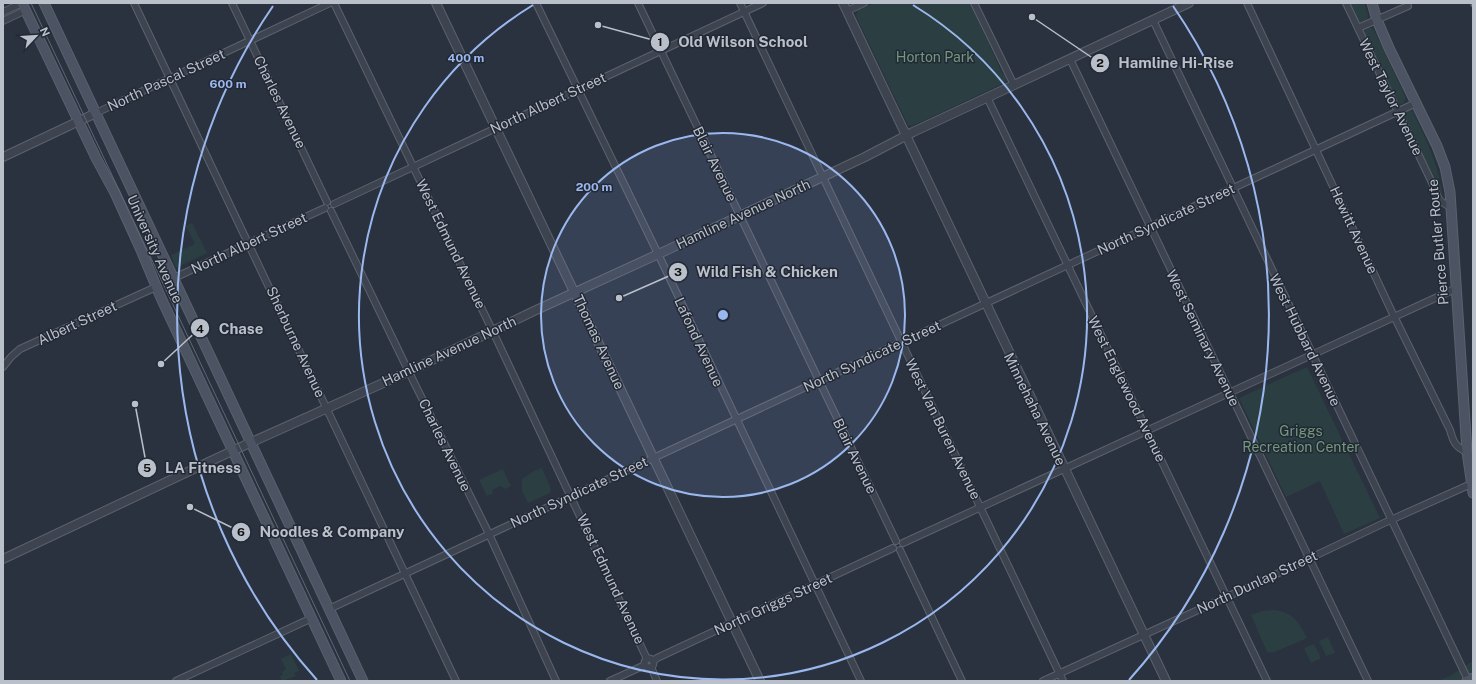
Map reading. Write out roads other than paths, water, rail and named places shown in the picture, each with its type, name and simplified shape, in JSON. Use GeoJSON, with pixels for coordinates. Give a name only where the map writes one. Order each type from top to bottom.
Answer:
{"type":"FeatureCollection","features":[{"type":"Feature","properties":{"kind":"main road","name":"University Avenue"},"geometry":{"type":"LineString","coordinates":[[44,3],[363,681]]}},
{"type":"Feature","properties":{"kind":"main road","name":"Pierce Butler Route"},"geometry":{"type":"LineString","coordinates":[[1372,3],[1377,20],[1442,158],[1449,182],[1467,452],[1472,489]]}},
{"type":"Feature","properties":{"kind":"main road","name":"University Avenue"},"geometry":{"type":"LineString","coordinates":[[23,5],[96,158],[115,193],[156,287],[341,681]]}},
{"type":"Feature","properties":{"kind":"street","name":"Sherburne Avenue"},"geometry":{"type":"LineString","coordinates":[[134,3],[456,681]]}},
{"type":"Feature","properties":{"kind":"street","name":"Charles Avenue"},"geometry":{"type":"LineString","coordinates":[[232,3],[327,202]]}},
{"type":"Feature","properties":{"kind":"street","name":"North Pascal Street"},"geometry":{"type":"LineString","coordinates":[[3,158],[330,3]]}},
{"type":"Feature","properties":{"kind":"street","name":"West Edmund Avenue"},"geometry":{"type":"LineString","coordinates":[[334,3],[493,331],[647,655],[657,681]]}},
{"type":"Feature","properties":{"kind":"street","name":"Thomas Avenue"},"geometry":{"type":"LineString","coordinates":[[436,3],[576,292],[760,681]]}},
{"type":"Feature","properties":{"kind":"street","name":"Lafond Avenue"},"geometry":{"type":"LineString","coordinates":[[536,3],[658,254],[861,681]]}},
{"type":"Feature","properties":{"kind":"street","name":"Blair Avenue"},"geometry":{"type":"LineString","coordinates":[[638,3],[896,541]]}},
{"type":"Feature","properties":{"kind":"street","name":"West Van Buren Avenue"},"geometry":{"type":"LineString","coordinates":[[740,3],[1063,681]]}},
{"type":"Feature","properties":{"kind":"street","name":"North Albert Street"},"geometry":{"type":"LineString","coordinates":[[334,204],[763,3]]}},
{"type":"Feature","properties":{"kind":"street","name":"Minnehaha Avenue"},"geometry":{"type":"LineString","coordinates":[[843,3],[1166,681]]}},
{"type":"Feature","properties":{"kind":"street"},"geometry":{"type":"LineString","coordinates":[[847,11],[864,3]]}},
{"type":"Feature","properties":{"kind":"street"},"geometry":{"type":"LineString","coordinates":[[974,3],[1014,84]]}},
{"type":"Feature","properties":{"kind":"street","name":"Hamline Avenue North"},"geometry":{"type":"LineString","coordinates":[[232,451],[408,371],[740,216],[1014,84],[1190,3]]}},
{"type":"Feature","properties":{"kind":"street","name":"Hewitt Avenue"},"geometry":{"type":"LineString","coordinates":[[1247,3],[1394,316],[1450,430],[1454,444],[1459,449],[1467,452]]}},
{"type":"Feature","properties":{"kind":"street","name":"West Taylor Avenue"},"geometry":{"type":"LineString","coordinates":[[1346,3],[1437,195],[1441,202],[1451,207]]}},
{"type":"Feature","properties":{"kind":"street"},"geometry":{"type":"LineString","coordinates":[[3,12],[23,5]]}},
{"type":"Feature","properties":{"kind":"street"},"geometry":{"type":"LineString","coordinates":[[3,21],[23,5]]}},
{"type":"Feature","properties":{"kind":"street"},"geometry":{"type":"LineString","coordinates":[[1358,28],[1408,6]]}},
{"type":"Feature","properties":{"kind":"street","name":"West Hubbard Avenue"},"geometry":{"type":"LineString","coordinates":[[1153,20],[1232,188],[1469,680]]}},
{"type":"Feature","properties":{"kind":"street","name":"West Seminary Avenue"},"geometry":{"type":"LineString","coordinates":[[1070,59],[1368,681]]}},
{"type":"Feature","properties":{"kind":"street","name":"West Englewood Avenue"},"geometry":{"type":"LineString","coordinates":[[987,97],[1267,681]]}},
{"type":"Feature","properties":{"kind":"street","name":"North Syndicate Street"},"geometry":{"type":"LineString","coordinates":[[329,609],[1416,103]]}},
{"type":"Feature","properties":{"kind":"street"},"geometry":{"type":"LineString","coordinates":[[330,201],[334,204],[334,207],[328,209],[325,205],[330,201]]}},
{"type":"Feature","properties":{"kind":"street","name":"Charles Avenue"},"geometry":{"type":"LineString","coordinates":[[328,209],[489,534],[556,681]]}},
{"type":"Feature","properties":{"kind":"street","name":"North Albert Street"},"geometry":{"type":"LineString","coordinates":[[174,278],[249,243],[328,209]]}},
{"type":"Feature","properties":{"kind":"street","name":"Albert Street"},"geometry":{"type":"LineString","coordinates":[[3,367],[10,357],[20,349],[156,287]]}},
{"type":"Feature","properties":{"kind":"street"},"geometry":{"type":"LineString","coordinates":[[900,550],[893,548],[893,544],[896,541],[903,543],[1457,288]]}},
{"type":"Feature","properties":{"kind":"street"},"geometry":{"type":"LineString","coordinates":[[3,559],[232,451]]}},
{"type":"Feature","properties":{"kind":"street","name":"North Dunlap Street"},"geometry":{"type":"LineString","coordinates":[[1043,681],[1391,520],[1472,489]]}},
{"type":"Feature","properties":{"kind":"street"},"geometry":{"type":"LineString","coordinates":[[900,550],[903,543]]}},
{"type":"Feature","properties":{"kind":"street","name":"North Griggs Street"},"geometry":{"type":"LineString","coordinates":[[610,681],[893,548]]}},
{"type":"Feature","properties":{"kind":"street"},"geometry":{"type":"LineString","coordinates":[[900,550],[962,681]]}},
{"type":"Feature","properties":{"kind":"street"},"geometry":{"type":"LineString","coordinates":[[176,681],[312,618]]}},
{"type":"Feature","properties":{"kind":"tram line"},"geometry":{"type":"LineString","coordinates":[[31,3],[350,681]]}},
{"type":"Feature","properties":{"kind":"railway"},"geometry":{"type":"LineString","coordinates":[[1471,3],[1473,11]]}},
{"type":"Feature","properties":{"kind":"place","name":"Hamline Hi-Rise"},"geometry":{"type":"Point","coordinates":[1032,17]}},
{"type":"Feature","properties":{"kind":"place","name":"Old Wilson School"},"geometry":{"type":"Point","coordinates":[598,25]}},
{"type":"Feature","properties":{"kind":"place","name":"Wild Fish & Chicken"},"geometry":{"type":"Point","coordinates":[619,298]}},
{"type":"Feature","properties":{"kind":"place","name":"Chase"},"geometry":{"type":"Point","coordinates":[161,364]}},
{"type":"Feature","properties":{"kind":"place","name":"LA Fitness"},"geometry":{"type":"Point","coordinates":[135,404]}},
{"type":"Feature","properties":{"kind":"place","name":"Noodles & Company"},"geometry":{"type":"Point","coordinates":[190,507]}},
{"type":"Feature","properties":{"kind":"park label","name":"Horton Park"},"geometry":{"type":"Point","coordinates":[935,57]}},
{"type":"Feature","properties":{"kind":"park label","name":"Griggs Recreation Center"},"geometry":{"type":"Point","coordinates":[1301,440]}}]}
